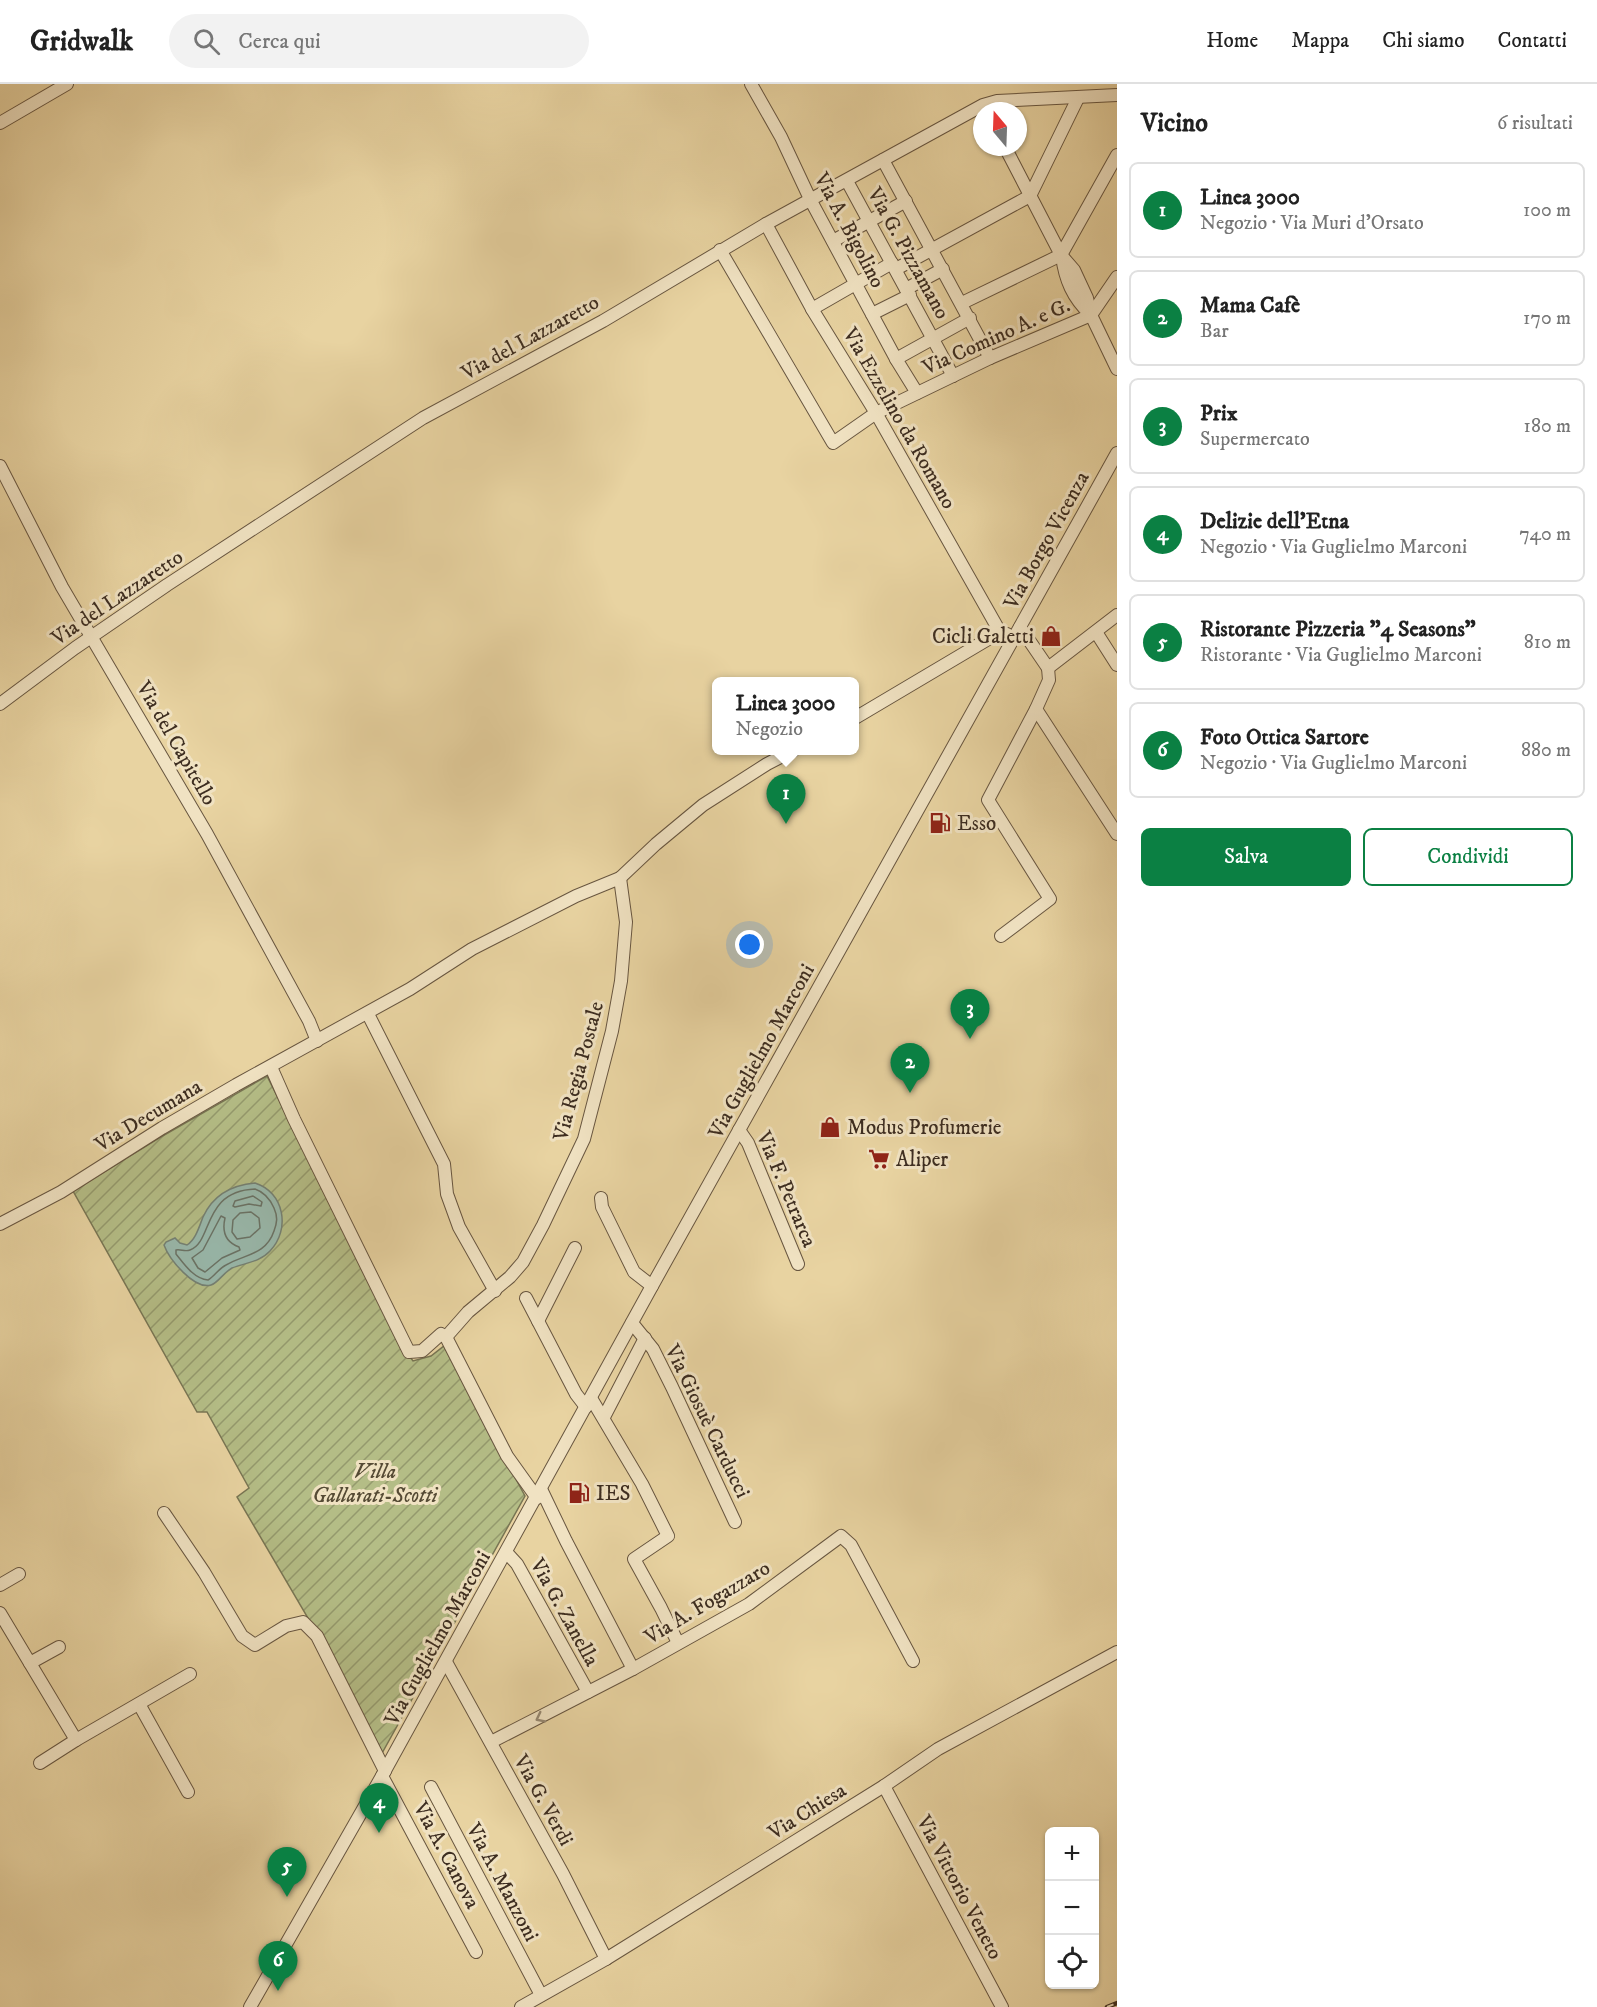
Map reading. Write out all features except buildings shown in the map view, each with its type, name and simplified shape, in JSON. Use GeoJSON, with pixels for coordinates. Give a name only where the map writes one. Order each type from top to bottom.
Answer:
{"type":"FeatureCollection","features":[{"type":"Feature","properties":{"kind":"street"},"geometry":{"type":"LineString","coordinates":[[0,123],[67,84]]}},
{"type":"Feature","properties":{"kind":"street","name":"Via A. Bigolino"},"geometry":{"type":"LineString","coordinates":[[751,84],[781,137],[811,201],[896,359],[917,393]]}},
{"type":"Feature","properties":{"kind":"street","name":"Via del Lazzaretto"},"geometry":{"type":"LineString","coordinates":[[994,102],[997,100],[1117,95]]}},
{"type":"Feature","properties":{"kind":"street"},"geometry":{"type":"LineString","coordinates":[[812,309],[856,284],[933,249],[1030,196],[1078,98]]}},
{"type":"Feature","properties":{"kind":"street","name":"Via del Lazzaretto"},"geometry":{"type":"LineString","coordinates":[[0,704],[176,579],[423,418],[603,321],[766,224],[973,114]]}},
{"type":"Feature","properties":{"kind":"street"},"geometry":{"type":"LineString","coordinates":[[962,303],[1062,255],[1117,155]]}},
{"type":"Feature","properties":{"kind":"street"},"geometry":{"type":"LineString","coordinates":[[1010,156],[1062,255],[1074,270],[1087,298],[1091,315],[1117,369]]}},
{"type":"Feature","properties":{"kind":"street"},"geometry":{"type":"LineString","coordinates":[[883,160],[990,358]]}},
{"type":"Feature","properties":{"kind":"street","name":"Via G. Pizzamano"},"geometry":{"type":"LineString","coordinates":[[847,181],[953,376]]}},
{"type":"Feature","properties":{"kind":"street"},"geometry":{"type":"LineString","coordinates":[[833,241],[906,201]]}},
{"type":"Feature","properties":{"kind":"street","name":"Via Ezzelino da Romano"},"geometry":{"type":"LineString","coordinates":[[766,224],[812,309],[876,413],[1000,632]]}},
{"type":"Feature","properties":{"kind":"street","name":"Via Comino A. e G."},"geometry":{"type":"LineString","coordinates":[[720,250],[833,443],[876,413],[990,358],[1091,315],[1117,277]]}},
{"type":"Feature","properties":{"kind":"street"},"geometry":{"type":"LineString","coordinates":[[872,314],[943,269]]}},
{"type":"Feature","properties":{"kind":"street"},"geometry":{"type":"LineString","coordinates":[[896,359],[970,318]]}},
{"type":"Feature","properties":{"kind":"street","name":"Via Borgo Vicenza"},"geometry":{"type":"LineString","coordinates":[[903,834],[1117,453]]}},
{"type":"Feature","properties":{"kind":"street","name":"Via del Capitello"},"geometry":{"type":"LineString","coordinates":[[0,466],[62,587],[132,703],[223,862],[304,1012],[317,1041]]}},
{"type":"Feature","properties":{"kind":"street"},"geometry":{"type":"LineString","coordinates":[[1048,668],[1117,615]]}},
{"type":"Feature","properties":{"kind":"street"},"geometry":{"type":"LineString","coordinates":[[859,716],[1000,632],[1017,631],[1048,668],[1049,680],[1036,709],[988,800],[1050,899],[1001,936]]}},
{"type":"Feature","properties":{"kind":"street"},"geometry":{"type":"LineString","coordinates":[[1096,632],[1117,665]]}},
{"type":"Feature","properties":{"kind":"street"},"geometry":{"type":"LineString","coordinates":[[1036,709],[1117,834]]}},
{"type":"Feature","properties":{"kind":"street"},"geometry":{"type":"LineString","coordinates":[[620,878],[703,805],[784,755]]}},
{"type":"Feature","properties":{"kind":"street","name":"Via Guglielmo Marconi"},"geometry":{"type":"LineString","coordinates":[[250,2007],[384,1774],[903,834]]}},
{"type":"Feature","properties":{"kind":"street","name":"Via Decumana"},"geometry":{"type":"LineString","coordinates":[[0,1224],[61,1192],[162,1128],[368,1014],[472,949],[576,896],[620,878]]}},
{"type":"Feature","properties":{"kind":"street","name":"Via Regia Postale"},"geometry":{"type":"LineString","coordinates":[[271,1067],[294,1119],[409,1352],[422,1351],[441,1334],[446,1337],[468,1312],[495,1291],[523,1262],[584,1139],[612,1032],[621,981],[626,922],[620,878]]}},
{"type":"Feature","properties":{"kind":"street"},"geometry":{"type":"LineString","coordinates":[[368,1014],[444,1164],[447,1194],[459,1227],[495,1291]]}},
{"type":"Feature","properties":{"kind":"street","name":"Via F. Petrarca"},"geometry":{"type":"LineString","coordinates":[[739,1130],[748,1143],[798,1264]]}},
{"type":"Feature","properties":{"kind":"street"},"geometry":{"type":"LineString","coordinates":[[601,1198],[602,1207],[634,1272],[652,1286]]}},
{"type":"Feature","properties":{"kind":"street"},"geometry":{"type":"LineString","coordinates":[[538,1321],[575,1248]]}},
{"type":"Feature","properties":{"kind":"street"},"geometry":{"type":"LineString","coordinates":[[526,1298],[576,1394],[604,1418],[642,1484],[668,1536],[634,1559],[678,1643]]}},
{"type":"Feature","properties":{"kind":"street","name":"Via Giosuè Carducci"},"geometry":{"type":"LineString","coordinates":[[632,1323],[645,1338],[672,1387],[735,1522]]}},
{"type":"Feature","properties":{"kind":"street"},"geometry":{"type":"LineString","coordinates":[[446,1337],[507,1456],[539,1493],[633,1669]]}},
{"type":"Feature","properties":{"kind":"street","name":"Via Giosuè Carducci"},"geometry":{"type":"LineString","coordinates":[[604,1418],[645,1338]]}},
{"type":"Feature","properties":{"kind":"street","name":"Via A. Canova"},"geometry":{"type":"LineString","coordinates":[[164,1513],[204,1572],[242,1636],[255,1645],[286,1626],[303,1622],[317,1636],[384,1774],[476,1952]]}},
{"type":"Feature","properties":{"kind":"street","name":"Via A. Fogazzaro"},"geometry":{"type":"LineString","coordinates":[[491,1742],[633,1669],[749,1604],[841,1536],[851,1545],[914,1661]]}},
{"type":"Feature","properties":{"kind":"street","name":"Via G. Zanella"},"geometry":{"type":"LineString","coordinates":[[506,1552],[522,1572],[588,1692]]}},
{"type":"Feature","properties":{"kind":"street"},"geometry":{"type":"LineString","coordinates":[[0,1585],[19,1574]]}},
{"type":"Feature","properties":{"kind":"street"},"geometry":{"type":"LineString","coordinates":[[0,1613],[76,1740]]}},
{"type":"Feature","properties":{"kind":"street"},"geometry":{"type":"LineString","coordinates":[[30,1663],[59,1647]]}},
{"type":"Feature","properties":{"kind":"street","name":"Via Chiesa"},"geometry":{"type":"LineString","coordinates":[[520,2007],[606,1959],[884,1786],[938,1749],[1117,1652]]}},
{"type":"Feature","properties":{"kind":"street","name":"Via G. Verdi"},"geometry":{"type":"LineString","coordinates":[[446,1662],[584,1914],[606,1959]]}},
{"type":"Feature","properties":{"kind":"street"},"geometry":{"type":"LineString","coordinates":[[40,1763],[190,1674]]}},
{"type":"Feature","properties":{"kind":"street"},"geometry":{"type":"LineString","coordinates":[[139,1704],[188,1792]]}},
{"type":"Feature","properties":{"kind":"street","name":"Via Vittorio Veneto"},"geometry":{"type":"LineString","coordinates":[[884,1786],[1002,2007]]}},
{"type":"Feature","properties":{"kind":"street","name":"Via A. Manzoni"},"geometry":{"type":"LineString","coordinates":[[431,1787],[541,1995]]}},
{"type":"Feature","properties":{"kind":"green space","name":"Villa Gallarati-Scotti"},"geometry":{"type":"Polygon","coordinates":[[[267,1076],[401,1345],[413,1361],[431,1356],[444,1346],[525,1496],[381,1755],[315,1630],[237,1497],[249,1488],[207,1412],[197,1412],[73,1191],[267,1076]]]}},
{"type":"Feature","properties":{"kind":"water"},"geometry":{"type":"Polygon","coordinates":[[[255,1183],[273,1194],[278,1203],[282,1222],[277,1242],[262,1258],[232,1268],[214,1284],[197,1283],[183,1272],[164,1245],[175,1238],[187,1245],[195,1236],[207,1209],[218,1197],[231,1189],[255,1183]]]}},
{"type":"Feature","properties":{"kind":"railway"},"geometry":{"type":"LineString","coordinates":[[1107,2007],[1117,2003]]}},
{"type":"Feature","properties":{"kind":"place","name":"Cicli Galetti"},"geometry":{"type":"Point","coordinates":[1051,636]}},
{"type":"Feature","properties":{"kind":"place","name":"Esso"},"geometry":{"type":"Point","coordinates":[940,823]}},
{"type":"Feature","properties":{"kind":"place","name":"Linea 3000"},"geometry":{"type":"Point","coordinates":[786,824]}},
{"type":"Feature","properties":{"kind":"place","name":"Prix"},"geometry":{"type":"Point","coordinates":[970,1039]}},
{"type":"Feature","properties":{"kind":"place","name":"Mama Cafè"},"geometry":{"type":"Point","coordinates":[910,1093]}},
{"type":"Feature","properties":{"kind":"place","name":"Modus Profumerie"},"geometry":{"type":"Point","coordinates":[830,1127]}},
{"type":"Feature","properties":{"kind":"place","name":"Aliper"},"geometry":{"type":"Point","coordinates":[879,1159]}},
{"type":"Feature","properties":{"kind":"place","name":"IES"},"geometry":{"type":"Point","coordinates":[579,1493]}},
{"type":"Feature","properties":{"kind":"place","name":"Delizie dell'Etna"},"geometry":{"type":"Point","coordinates":[379,1833]}},
{"type":"Feature","properties":{"kind":"place","name":"Ristorante Pizzeria \"4 Seasons\""},"geometry":{"type":"Point","coordinates":[287,1897]}},
{"type":"Feature","properties":{"kind":"place","name":"Foto Ottica Sartore"},"geometry":{"type":"Point","coordinates":[278,1991]}}]}
